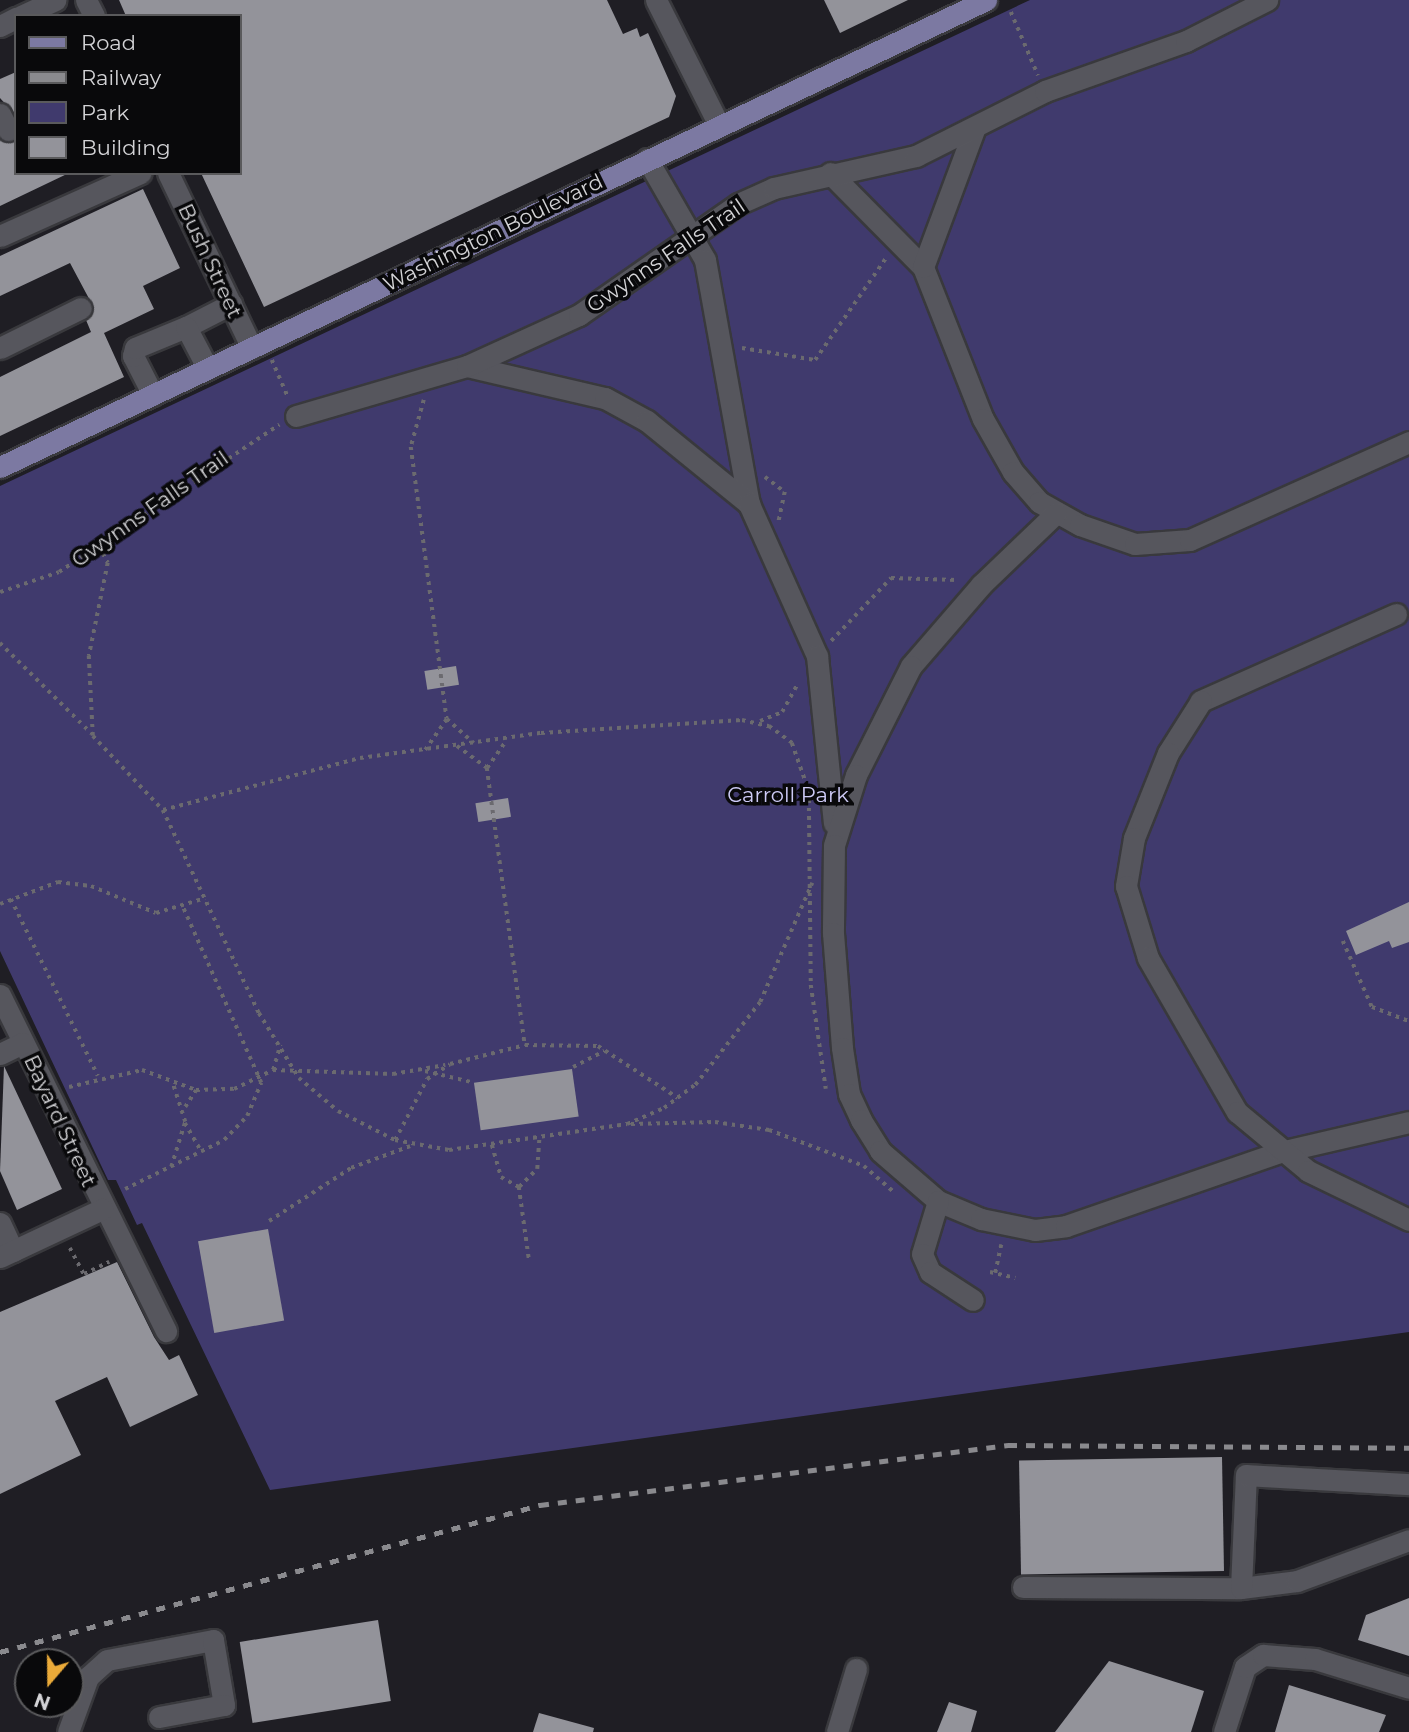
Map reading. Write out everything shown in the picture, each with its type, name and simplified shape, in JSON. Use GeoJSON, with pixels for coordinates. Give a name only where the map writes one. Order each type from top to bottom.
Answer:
{"type":"FeatureCollection","features":[{"type":"Feature","properties":{"kind":"main road","name":"Washington Boulevard"},"geometry":{"type":"LineString","coordinates":[[0,467],[986,0]]}},
{"type":"Feature","properties":{"kind":"street"},"geometry":{"type":"LineString","coordinates":[[25,14],[55,0]]}},
{"type":"Feature","properties":{"kind":"street"},"geometry":{"type":"LineString","coordinates":[[656,0],[719,125]]}},
{"type":"Feature","properties":{"kind":"street","name":"Gwynns Falls Trail"},"geometry":{"type":"LineString","coordinates":[[296,416],[467,366],[579,315],[738,204],[830,173],[916,156],[974,130],[1045,91],[1186,41],[1267,0]]}},
{"type":"Feature","properties":{"kind":"street"},"geometry":{"type":"LineString","coordinates":[[923,267],[974,130]]}},
{"type":"Feature","properties":{"kind":"street"},"geometry":{"type":"LineString","coordinates":[[647,159],[705,260],[750,503],[817,656],[833,768],[833,933],[849,1094],[880,1151],[938,1201],[1011,1228],[1066,1226],[1280,1152],[1409,1122]]}},
{"type":"Feature","properties":{"kind":"street"},"geometry":{"type":"LineString","coordinates":[[830,173],[923,267],[983,419],[1013,472],[1056,513],[1105,537],[1164,546],[1249,517],[1409,442]]}},
{"type":"Feature","properties":{"kind":"street"},"geometry":{"type":"LineString","coordinates":[[0,236],[136,175]]}},
{"type":"Feature","properties":{"kind":"street","name":"Bush Street"},"geometry":{"type":"LineString","coordinates":[[170,175],[251,348]]}},
{"type":"Feature","properties":{"kind":"street"},"geometry":{"type":"LineString","coordinates":[[153,395],[133,356],[135,348],[186,327],[231,304]]}},
{"type":"Feature","properties":{"kind":"street"},"geometry":{"type":"LineString","coordinates":[[0,348],[81,307]]}},
{"type":"Feature","properties":{"kind":"street"},"geometry":{"type":"LineString","coordinates":[[186,327],[208,369]]}},
{"type":"Feature","properties":{"kind":"street"},"geometry":{"type":"LineString","coordinates":[[467,366],[604,398],[647,421],[750,503]]}},
{"type":"Feature","properties":{"kind":"street"},"geometry":{"type":"LineString","coordinates":[[834,845],[856,775],[911,666],[981,585],[1056,513]]}},
{"type":"Feature","properties":{"kind":"street"},"geometry":{"type":"LineString","coordinates":[[1396,614],[1201,701],[1168,753],[1128,863],[1139,934],[1178,1017],[1237,1112],[1280,1152],[1409,1220]]}},
{"type":"Feature","properties":{"kind":"street","name":"Bayard Street"},"geometry":{"type":"LineString","coordinates":[[0,995],[102,1209],[115,1221],[166,1331]]}},
{"type":"Feature","properties":{"kind":"street"},"geometry":{"type":"LineString","coordinates":[[0,1054],[23,1043]]}},
{"type":"Feature","properties":{"kind":"street"},"geometry":{"type":"LineString","coordinates":[[938,1201],[922,1254],[930,1272],[973,1300]]}},
{"type":"Feature","properties":{"kind":"street"},"geometry":{"type":"LineString","coordinates":[[0,1223],[6,1254],[102,1209]]}},
{"type":"Feature","properties":{"kind":"street"},"geometry":{"type":"LineString","coordinates":[[1241,1588],[1246,1475],[1409,1484]]}},
{"type":"Feature","properties":{"kind":"street"},"geometry":{"type":"LineString","coordinates":[[1023,1587],[1241,1588],[1297,1581],[1409,1541]]}},
{"type":"Feature","properties":{"kind":"street"},"geometry":{"type":"LineString","coordinates":[[68,1732],[88,1677],[107,1660],[213,1640],[224,1705],[159,1717]]}},
{"type":"Feature","properties":{"kind":"street"},"geometry":{"type":"LineString","coordinates":[[1224,1732],[1245,1667],[1263,1655],[1315,1658],[1409,1688]]}},
{"type":"Feature","properties":{"kind":"street"},"geometry":{"type":"LineString","coordinates":[[836,1732],[856,1669]]}},
{"type":"Feature","properties":{"kind":"path"},"geometry":{"type":"LineString","coordinates":[[1011,12],[1045,91]]}},
{"type":"Feature","properties":{"kind":"path"},"geometry":{"type":"LineString","coordinates":[[719,344],[815,360],[897,242]]}},
{"type":"Feature","properties":{"kind":"path"},"geometry":{"type":"LineString","coordinates":[[251,348],[273,360],[296,416]]}},
{"type":"Feature","properties":{"kind":"path"},"geometry":{"type":"LineString","coordinates":[[418,379],[424,401],[411,447],[447,719],[476,744]]}},
{"type":"Feature","properties":{"kind":"path","name":"Gwynns Falls Trail"},"geometry":{"type":"LineString","coordinates":[[0,592],[59,572],[296,416]]}},
{"type":"Feature","properties":{"kind":"path"},"geometry":{"type":"LineString","coordinates":[[93,736],[89,656],[108,563],[99,546]]}},
{"type":"Feature","properties":{"kind":"path"},"geometry":{"type":"LineString","coordinates":[[827,645],[891,578],[968,580]]}},
{"type":"Feature","properties":{"kind":"path"},"geometry":{"type":"LineString","coordinates":[[0,643],[163,810],[280,1045],[295,1070],[316,1096],[395,1140],[449,1150],[627,1124],[715,1122],[769,1130],[864,1166],[904,1199]]}},
{"type":"Feature","properties":{"kind":"path"},"geometry":{"type":"LineString","coordinates":[[163,810],[350,761],[505,742],[575,729],[758,722],[782,712],[798,683]]}},
{"type":"Feature","properties":{"kind":"path"},"geometry":{"type":"LineString","coordinates":[[425,750],[447,719]]}},
{"type":"Feature","properties":{"kind":"path"},"geometry":{"type":"LineString","coordinates":[[758,722],[792,743],[805,776],[807,892]]}},
{"type":"Feature","properties":{"kind":"path"},"geometry":{"type":"LineString","coordinates":[[505,742],[487,768],[525,1045]]}},
{"type":"Feature","properties":{"kind":"path"},"geometry":{"type":"LineString","coordinates":[[456,746],[487,768]]}},
{"type":"Feature","properties":{"kind":"path"},"geometry":{"type":"LineString","coordinates":[[627,1124],[678,1098],[760,1002],[807,892],[834,845]]}},
{"type":"Feature","properties":{"kind":"path"},"geometry":{"type":"LineString","coordinates":[[0,904],[67,882],[102,890],[142,912],[183,908],[205,898]]}},
{"type":"Feature","properties":{"kind":"path"},"geometry":{"type":"LineString","coordinates":[[11,899],[98,1076]]}},
{"type":"Feature","properties":{"kind":"path"},"geometry":{"type":"LineString","coordinates":[[125,1189],[202,1152],[239,1128],[260,1078],[183,908]]}},
{"type":"Feature","properties":{"kind":"path"},"geometry":{"type":"LineString","coordinates":[[1343,941],[1373,1007],[1409,1021]]}},
{"type":"Feature","properties":{"kind":"path"},"geometry":{"type":"LineString","coordinates":[[424,1071],[525,1045],[591,1044],[610,1052],[678,1098]]}},
{"type":"Feature","properties":{"kind":"path"},"geometry":{"type":"LineString","coordinates":[[273,1070],[280,1045]]}},
{"type":"Feature","properties":{"kind":"path"},"geometry":{"type":"LineString","coordinates":[[573,1067],[595,1052],[610,1052]]}},
{"type":"Feature","properties":{"kind":"path"},"geometry":{"type":"LineString","coordinates":[[395,1140],[416,1093],[435,1074],[450,1064]]}},
{"type":"Feature","properties":{"kind":"path"},"geometry":{"type":"LineString","coordinates":[[69,1087],[98,1076],[142,1070],[196,1090],[234,1089],[273,1070],[424,1071],[471,1082]]}},
{"type":"Feature","properties":{"kind":"path"},"geometry":{"type":"LineString","coordinates":[[171,1080],[184,1109],[185,1122],[171,1167]]}},
{"type":"Feature","properties":{"kind":"path"},"geometry":{"type":"LineString","coordinates":[[184,1109],[196,1090]]}},
{"type":"Feature","properties":{"kind":"path"},"geometry":{"type":"LineString","coordinates":[[185,1122],[202,1152]]}},
{"type":"Feature","properties":{"kind":"path"},"geometry":{"type":"LineString","coordinates":[[519,1187],[537,1169],[539,1137]]}},
{"type":"Feature","properties":{"kind":"path"},"geometry":{"type":"LineString","coordinates":[[492,1144],[500,1178],[519,1187]]}},
{"type":"Feature","properties":{"kind":"path"},"geometry":{"type":"LineString","coordinates":[[269,1222],[351,1167],[412,1145]]}},
{"type":"Feature","properties":{"kind":"path"},"geometry":{"type":"LineString","coordinates":[[519,1187],[529,1259]]}},
{"type":"Feature","properties":{"kind":"path"},"geometry":{"type":"LineString","coordinates":[[992,1238],[1014,1241]]}},
{"type":"Feature","properties":{"kind":"path"},"geometry":{"type":"LineString","coordinates":[[995,1273],[1002,1241]]}},
{"type":"Feature","properties":{"kind":"path"},"geometry":{"type":"LineString","coordinates":[[71,1248],[84,1274],[118,1258]]}},
{"type":"Feature","properties":{"kind":"path"},"geometry":{"type":"LineString","coordinates":[[989,1272],[1016,1278]]}},
{"type":"Feature","properties":{"kind":"green space","name":"Carroll Park"},"geometry":{"type":"Polygon","coordinates":[[[1030,0],[1409,0],[1409,1332],[270,1490],[142,1223],[137,1225],[116,1180],[108,1180],[0,951],[0,486],[1030,0]]]}},
{"type":"Feature","properties":{"kind":"building"},"geometry":{"type":"Polygon","coordinates":[[[119,0],[607,0],[623,34],[637,28],[640,37],[648,33],[676,96],[669,117],[264,307],[202,175],[242,175],[242,14],[125,14],[119,0]]]}},
{"type":"Feature","properties":{"kind":"building"},"geometry":{"type":"Polygon","coordinates":[[[824,0],[908,0],[840,33],[824,0]]]}},
{"type":"Feature","properties":{"kind":"building"},"geometry":{"type":"Polygon","coordinates":[[[14,73],[14,114],[0,98],[0,79],[14,73]]]}},
{"type":"Feature","properties":{"kind":"building"},"geometry":{"type":"Polygon","coordinates":[[[0,140],[14,140],[14,175],[65,175],[0,206],[0,140]]]}},
{"type":"Feature","properties":{"kind":"building"},"geometry":{"type":"Polygon","coordinates":[[[143,189],[180,268],[143,286],[154,309],[104,333],[124,377],[0,436],[0,377],[91,332],[86,320],[94,308],[70,263],[0,296],[0,256],[143,189]]]}},
{"type":"Feature","properties":{"kind":"building"},"geometry":{"type":"Polygon","coordinates":[[[456,666],[459,685],[427,690],[424,671],[456,666]]]}},
{"type":"Feature","properties":{"kind":"building"},"geometry":{"type":"Polygon","coordinates":[[[508,798],[511,817],[478,822],[475,803],[508,798]]]}},
{"type":"Feature","properties":{"kind":"building"},"geometry":{"type":"Polygon","coordinates":[[[1409,902],[1409,942],[1392,948],[1389,941],[1356,955],[1346,931],[1409,902]]]}},
{"type":"Feature","properties":{"kind":"building"},"geometry":{"type":"Polygon","coordinates":[[[4,1066],[62,1189],[17,1210],[0,1171],[4,1066]]]}},
{"type":"Feature","properties":{"kind":"building"},"geometry":{"type":"Polygon","coordinates":[[[572,1069],[579,1117],[481,1130],[474,1083],[572,1069]]]}},
{"type":"Feature","properties":{"kind":"building"},"geometry":{"type":"Polygon","coordinates":[[[268,1229],[284,1321],[214,1333],[198,1241],[268,1229]]]}},
{"type":"Feature","properties":{"kind":"building"},"geometry":{"type":"Polygon","coordinates":[[[117,1262],[154,1337],[169,1360],[179,1355],[198,1395],[130,1427],[107,1377],[55,1401],[81,1455],[0,1494],[0,1312],[117,1262]]]}},
{"type":"Feature","properties":{"kind":"building"},"geometry":{"type":"Polygon","coordinates":[[[1222,1457],[1224,1571],[1021,1575],[1019,1461],[1222,1457]]]}},
{"type":"Feature","properties":{"kind":"building"},"geometry":{"type":"Polygon","coordinates":[[[1409,1598],[1409,1656],[1358,1640],[1366,1615],[1409,1598]]]}},
{"type":"Feature","properties":{"kind":"building"},"geometry":{"type":"Polygon","coordinates":[[[378,1620],[391,1701],[253,1723],[240,1642],[378,1620]]]}},
{"type":"Feature","properties":{"kind":"building"},"geometry":{"type":"Polygon","coordinates":[[[1109,1661],[1204,1691],[1191,1732],[1055,1732],[1109,1661]]]}},
{"type":"Feature","properties":{"kind":"building"},"geometry":{"type":"Polygon","coordinates":[[[1289,1685],[1386,1715],[1379,1732],[1275,1732],[1289,1685]]]}},
{"type":"Feature","properties":{"kind":"building"},"geometry":{"type":"Polygon","coordinates":[[[949,1702],[977,1711],[971,1732],[937,1732],[949,1702]]]}},
{"type":"Feature","properties":{"kind":"building"},"geometry":{"type":"Polygon","coordinates":[[[539,1713],[594,1728],[593,1732],[533,1732],[539,1713]]]}},
{"type":"Feature","properties":{"kind":"railway"},"geometry":{"type":"LineString","coordinates":[[0,1652],[540,1505],[1008,1445],[1409,1448]]}}]}
